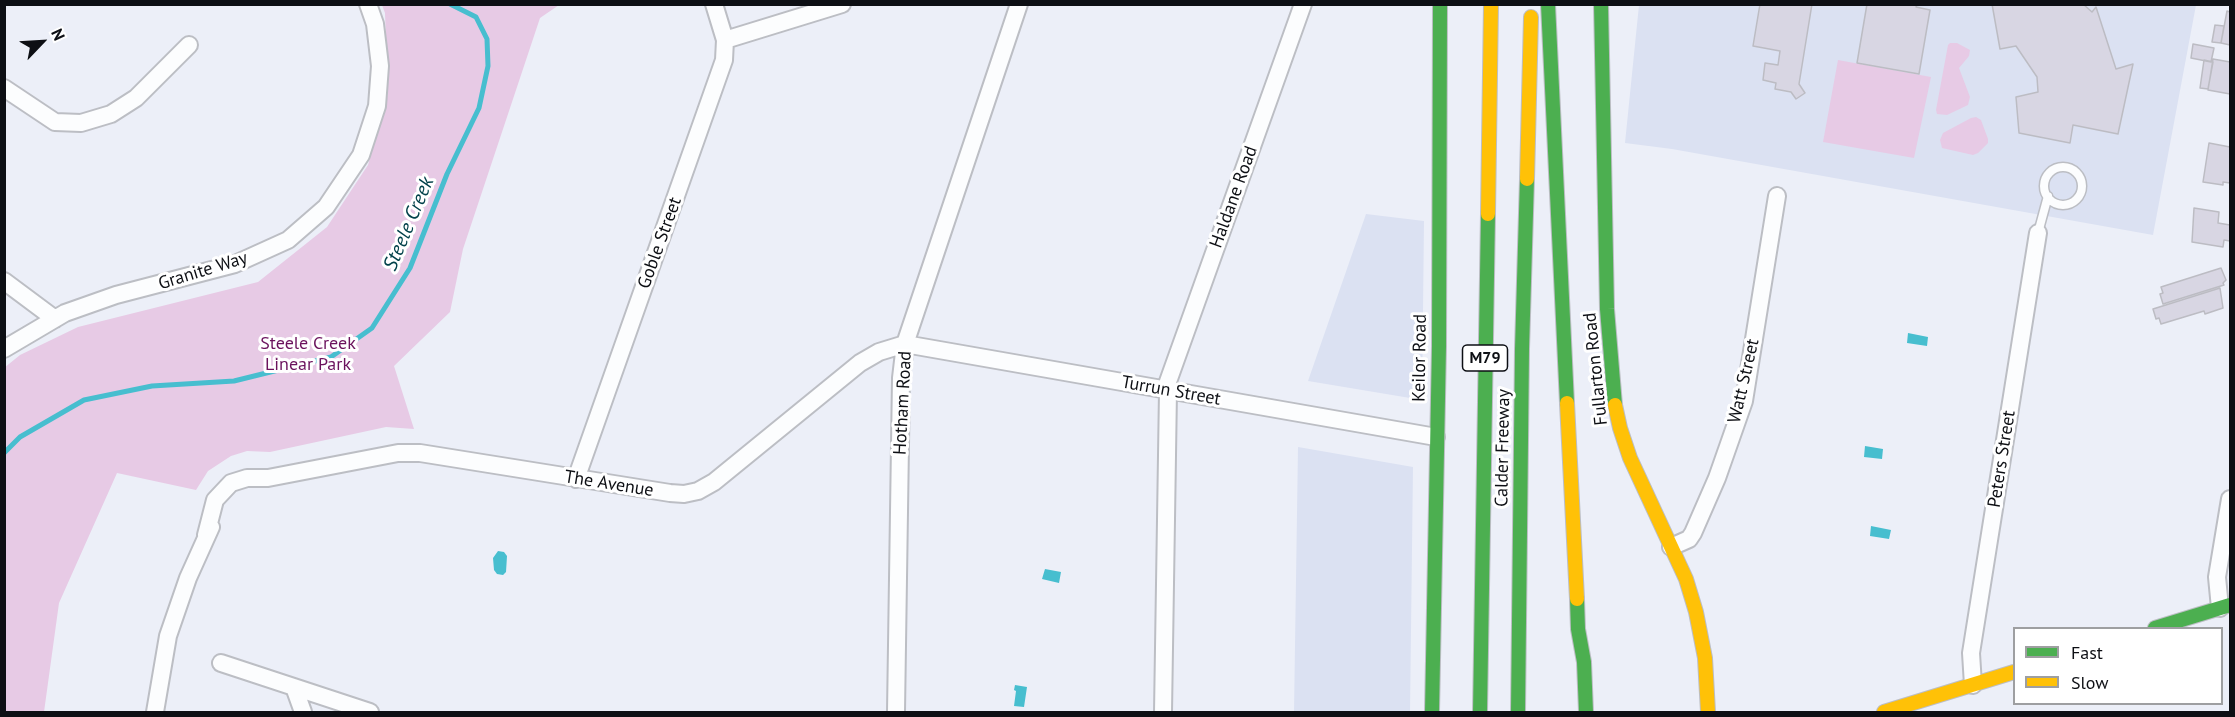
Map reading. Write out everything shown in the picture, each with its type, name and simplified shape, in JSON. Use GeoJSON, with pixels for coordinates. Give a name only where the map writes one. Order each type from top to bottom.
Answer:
{"type":"FeatureCollection","features":[{"type":"Feature","properties":{"kind":"main road","name":"Keilor Road"},"geometry":{"type":"LineString","coordinates":[[1432,712],[1439,346],[1440,4]]}},
{"type":"Feature","properties":{"kind":"main road","name":"Calder Freeway"},"geometry":{"type":"LineString","coordinates":[[1480,712],[1491,4]]}},
{"type":"Feature","properties":{"kind":"main road","name":"Calder Freeway"},"geometry":{"type":"LineString","coordinates":[[1518,712],[1522,360],[1531,4]]}},
{"type":"Feature","properties":{"kind":"main road"},"geometry":{"type":"LineString","coordinates":[[1548,4],[1578,629],[1585,672],[1586,712]]}},
{"type":"Feature","properties":{"kind":"main road","name":"Fullarton Road"},"geometry":{"type":"LineString","coordinates":[[1601,4],[1607,309],[1618,420],[1630,458],[1686,579],[1696,612],[1705,658],[1708,712]]}},
{"type":"Feature","properties":{"kind":"main road"},"geometry":{"type":"LineString","coordinates":[[2158,627],[2225,607]]}},
{"type":"Feature","properties":{"kind":"main road"},"geometry":{"type":"LineString","coordinates":[[1884,712],[2013,672]]}},
{"type":"Feature","properties":{"kind":"street","name":"Granite Way"},"geometry":{"type":"LineString","coordinates":[[4,349],[55,319],[116,295],[235,264],[288,240],[326,207],[361,155],[377,106],[380,66],[375,24],[368,4]]}},
{"type":"Feature","properties":{"kind":"street","name":"Goble Street"},"geometry":{"type":"LineString","coordinates":[[576,479],[724,60],[725,40],[714,4]]}},
{"type":"Feature","properties":{"kind":"street"},"geometry":{"type":"LineString","coordinates":[[725,40],[842,4]]}},
{"type":"Feature","properties":{"kind":"street","name":"Hotham Road"},"geometry":{"type":"LineString","coordinates":[[896,712],[901,378],[905,344],[1019,4]]}},
{"type":"Feature","properties":{"kind":"street","name":"Haldane Road"},"geometry":{"type":"LineString","coordinates":[[1163,712],[1166,391],[1303,4]]}},
{"type":"Feature","properties":{"kind":"street"},"geometry":{"type":"LineString","coordinates":[[4,88],[55,122],[81,123],[111,114],[136,98],[189,45]]}},
{"type":"Feature","properties":{"kind":"street","name":"Watt Street"},"geometry":{"type":"LineString","coordinates":[[1671,547],[1689,539],[1693,533],[1717,478],[1744,401],[1777,196]]}},
{"type":"Feature","properties":{"kind":"street","name":"Peters Street"},"geometry":{"type":"LineString","coordinates":[[1973,685],[1971,653],[2038,232]]}},
{"type":"Feature","properties":{"kind":"street"},"geometry":{"type":"LineString","coordinates":[[4,281],[55,319]]}},
{"type":"Feature","properties":{"kind":"street","name":"Turrun Street"},"geometry":{"type":"LineString","coordinates":[[905,344],[1436,437]]}},
{"type":"Feature","properties":{"kind":"street","name":"The Avenue"},"geometry":{"type":"LineString","coordinates":[[155,712],[168,636],[206,535],[215,500],[231,483],[248,478],[268,478],[398,453],[420,453],[684,494],[698,491],[714,482],[860,363],[879,352],[905,344]]}},
{"type":"Feature","properties":{"kind":"street"},"geometry":{"type":"LineString","coordinates":[[2225,607],[2217,577],[2230,499]]}},
{"type":"Feature","properties":{"kind":"street"},"geometry":{"type":"LineString","coordinates":[[221,663],[370,712]]}},
{"type":"Feature","properties":{"kind":"street"},"geometry":{"type":"LineString","coordinates":[[294,687],[303,712]]}},
{"type":"Feature","properties":{"kind":"lane"},"geometry":{"type":"LineString","coordinates":[[2038,232],[2048,196],[2046,178],[2054,170],[2065,167],[2076,172],[2080,177],[2082,182],[2080,195],[2071,203],[2058,204],[2048,196]]}},
{"type":"Feature","properties":{"kind":"shaded area"},"geometry":{"type":"Polygon","coordinates":[[[1639,5],[2196,5],[2153,235],[1672,149],[1625,143],[1639,5]]]}},
{"type":"Feature","properties":{"kind":"shaded area"},"geometry":{"type":"Polygon","coordinates":[[[1366,214],[1424,221],[1422,400],[1308,381],[1366,214]]]}},
{"type":"Feature","properties":{"kind":"shaded area"},"geometry":{"type":"Polygon","coordinates":[[[1298,447],[1413,467],[1410,712],[1294,712],[1298,447]]]}},
{"type":"Feature","properties":{"kind":"green space","name":"Steele Creek Linear Park"},"geometry":{"type":"Polygon","coordinates":[[[382,5],[559,5],[540,18],[463,249],[450,312],[394,366],[414,429],[386,427],[270,452],[247,451],[231,456],[208,471],[196,490],[117,473],[59,603],[44,712],[5,712],[4,368],[20,355],[78,327],[258,282],[327,227],[368,165],[388,93],[385,13],[382,5]]]}},
{"type":"Feature","properties":{"kind":"green space"},"geometry":{"type":"Polygon","coordinates":[[[1950,43],[1957,43],[1970,50],[1969,56],[1959,68],[1970,97],[1968,105],[1947,115],[1937,114],[1936,110],[1950,43]]]}},
{"type":"Feature","properties":{"kind":"green space"},"geometry":{"type":"Polygon","coordinates":[[[1838,60],[1931,77],[1914,158],[1823,142],[1838,60]]]}},
{"type":"Feature","properties":{"kind":"green space"},"geometry":{"type":"Polygon","coordinates":[[[1976,117],[1981,120],[1988,139],[1988,143],[1978,153],[1973,155],[1942,148],[1940,140],[1943,133],[1976,117]]]}},
{"type":"Feature","properties":{"kind":"water"},"geometry":{"type":"Polygon","coordinates":[[[1908,333],[1928,337],[1927,346],[1907,343],[1908,333]]]}},
{"type":"Feature","properties":{"kind":"water"},"geometry":{"type":"Polygon","coordinates":[[[1865,446],[1883,449],[1882,459],[1864,457],[1865,446]]]}},
{"type":"Feature","properties":{"kind":"water"},"geometry":{"type":"Polygon","coordinates":[[[1871,526],[1891,530],[1889,539],[1870,536],[1871,526]]]}},
{"type":"Feature","properties":{"kind":"water"},"geometry":{"type":"Polygon","coordinates":[[[498,551],[504,552],[507,556],[506,572],[503,575],[497,574],[494,570],[493,558],[498,551]]]}},
{"type":"Feature","properties":{"kind":"water"},"geometry":{"type":"Polygon","coordinates":[[[1045,569],[1061,572],[1059,583],[1042,579],[1045,569]]]}},
{"type":"Feature","properties":{"kind":"water"},"geometry":{"type":"Polygon","coordinates":[[[1015,685],[1027,687],[1024,707],[1014,706],[1015,685]]]}},
{"type":"Feature","properties":{"kind":"building"},"geometry":{"type":"Polygon","coordinates":[[[1760,4],[1812,4],[1799,84],[1805,93],[1796,99],[1791,92],[1775,89],[1776,83],[1763,80],[1765,63],[1778,65],[1780,51],[1753,46],[1760,4]]]}},
{"type":"Feature","properties":{"kind":"building"},"geometry":{"type":"Polygon","coordinates":[[[1867,4],[1917,4],[1916,7],[1930,10],[1919,74],[1857,63],[1867,4]]]}},
{"type":"Feature","properties":{"kind":"building"},"geometry":{"type":"Polygon","coordinates":[[[1992,4],[2083,4],[2092,12],[2096,7],[2116,69],[2133,64],[2118,134],[2073,125],[2070,143],[2019,133],[2016,97],[2038,92],[2037,77],[2016,46],[2000,49],[1992,4]]]}},
{"type":"Feature","properties":{"kind":"building"},"geometry":{"type":"Polygon","coordinates":[[[2227,11],[2230,12],[2230,45],[2221,43],[2227,11]]]}},
{"type":"Feature","properties":{"kind":"building"},"geometry":{"type":"Polygon","coordinates":[[[2215,25],[2224,26],[2221,43],[2212,42],[2215,25]]]}},
{"type":"Feature","properties":{"kind":"building"},"geometry":{"type":"Polygon","coordinates":[[[2193,44],[2214,48],[2211,62],[2191,58],[2193,44]]]}},
{"type":"Feature","properties":{"kind":"building"},"geometry":{"type":"Polygon","coordinates":[[[2213,59],[2230,62],[2230,94],[2208,90],[2213,59]]]}},
{"type":"Feature","properties":{"kind":"building"},"geometry":{"type":"Polygon","coordinates":[[[2204,60],[2213,62],[2208,89],[2200,88],[2204,60]]]}},
{"type":"Feature","properties":{"kind":"building"},"geometry":{"type":"Polygon","coordinates":[[[2209,143],[2230,147],[2230,183],[2223,182],[2223,185],[2203,182],[2209,143]]]}},
{"type":"Feature","properties":{"kind":"building"},"geometry":{"type":"Polygon","coordinates":[[[2194,208],[2219,212],[2218,223],[2230,225],[2230,241],[2224,240],[2223,247],[2192,242],[2194,208]]]}},
{"type":"Feature","properties":{"kind":"building"},"geometry":{"type":"Polygon","coordinates":[[[2221,268],[2226,280],[2224,285],[2163,304],[2160,294],[2163,293],[2161,287],[2221,268]]]}},
{"type":"Feature","properties":{"kind":"building"},"geometry":{"type":"Polygon","coordinates":[[[2220,288],[2223,308],[2205,314],[2204,311],[2161,324],[2159,318],[2156,319],[2153,309],[2220,288]]]}},
{"type":"Feature","properties":{"kind":"waterway","name":"Steele Creek"},"geometry":{"type":"LineString","coordinates":[[4,453],[20,437],[84,400],[152,386],[234,381],[331,357],[372,328],[410,268],[447,174],[479,108],[488,66],[487,39],[476,17],[450,4]]}},
{"type":"Feature","properties":{"kind":"traffic: fast"},"geometry":{"type":"LineString","coordinates":[[1432,712],[1439,346],[1440,4]]}},
{"type":"Feature","properties":{"kind":"traffic: fast"},"geometry":{"type":"LineString","coordinates":[[1548,4],[1567,403]]}},
{"type":"Feature","properties":{"kind":"traffic: fast"},"geometry":{"type":"LineString","coordinates":[[1601,4],[1607,309],[1615,405]]}},
{"type":"Feature","properties":{"kind":"traffic: fast"},"geometry":{"type":"LineString","coordinates":[[1518,712],[1522,349],[1527,179]]}},
{"type":"Feature","properties":{"kind":"traffic: fast"},"geometry":{"type":"LineString","coordinates":[[1480,712],[1488,214]]}},
{"type":"Feature","properties":{"kind":"traffic: fast"},"geometry":{"type":"LineString","coordinates":[[1577,599],[1578,629],[1584,662],[1586,712]]}},
{"type":"Feature","properties":{"kind":"traffic: fast"},"geometry":{"type":"LineString","coordinates":[[2158,627],[2230,605]]}},
{"type":"Feature","properties":{"kind":"traffic: slow"},"geometry":{"type":"LineString","coordinates":[[1488,214],[1491,4]]}},
{"type":"Feature","properties":{"kind":"traffic: slow"},"geometry":{"type":"LineString","coordinates":[[1527,179],[1531,17]]}},
{"type":"Feature","properties":{"kind":"traffic: slow"},"geometry":{"type":"LineString","coordinates":[[1567,403],[1577,599]]}},
{"type":"Feature","properties":{"kind":"traffic: slow"},"geometry":{"type":"LineString","coordinates":[[1615,405],[1630,458],[1686,579],[1696,612],[1705,658],[1708,712]]}},
{"type":"Feature","properties":{"kind":"traffic: slow"},"geometry":{"type":"LineString","coordinates":[[1884,712],[2013,672]]}}]}
